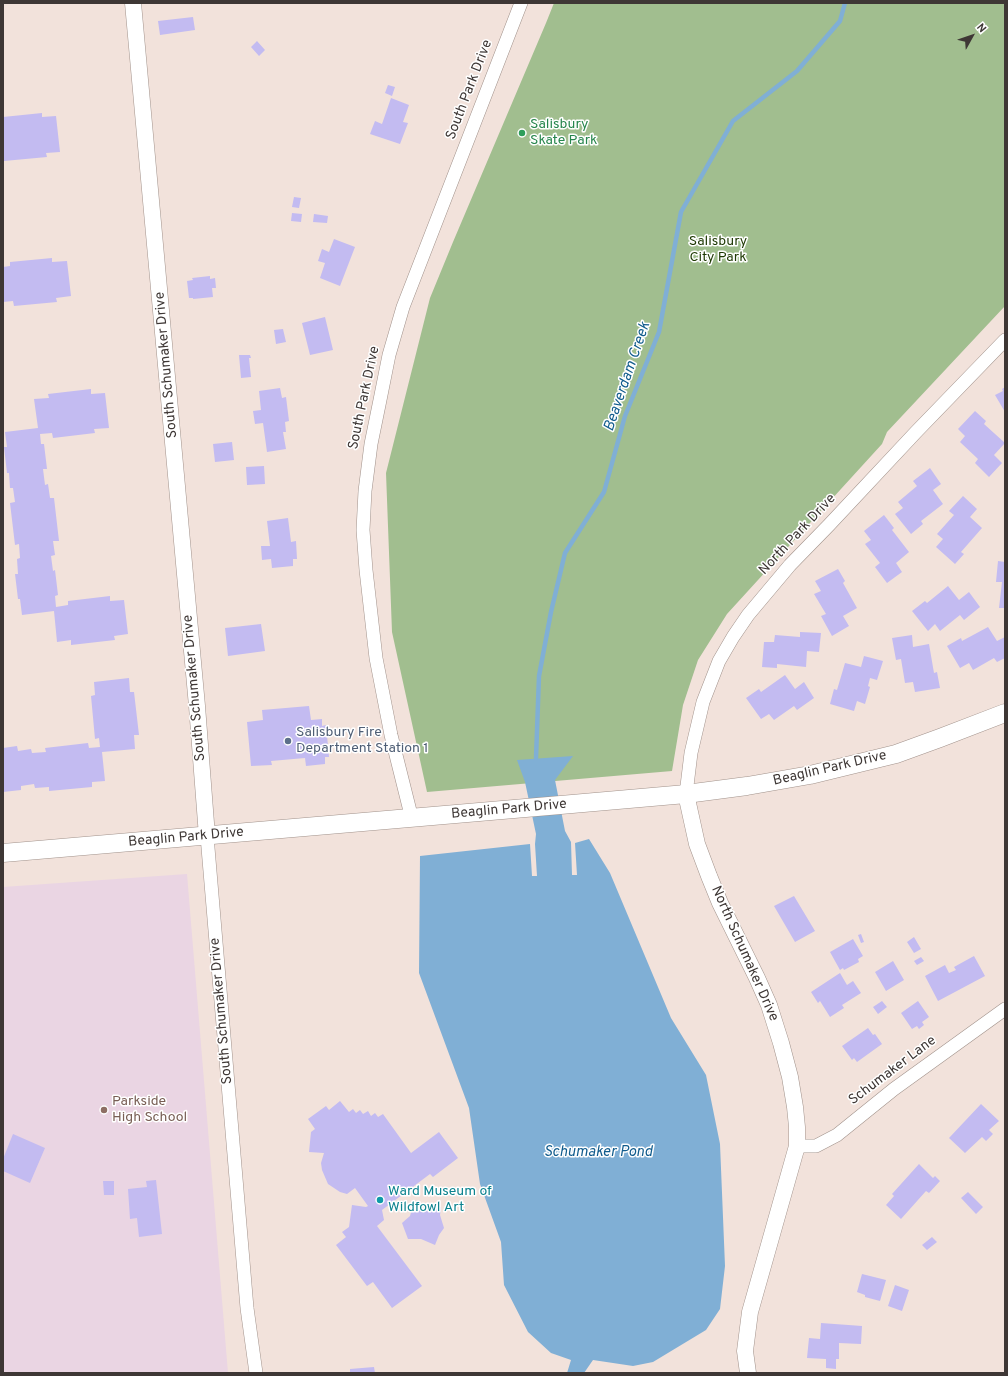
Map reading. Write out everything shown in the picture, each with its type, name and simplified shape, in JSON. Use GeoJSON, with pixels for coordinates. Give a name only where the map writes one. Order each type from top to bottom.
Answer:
{"type":"FeatureCollection","features":[{"type":"Feature","properties":{"kind":"main road","name":"Beaglin Park Drive"},"geometry":{"type":"LineString","coordinates":[[3,853],[412,819],[686,794],[747,786],[810,776],[896,754],[1005,713]]}},
{"type":"Feature","properties":{"kind":"street","name":"South Schumaker Drive"},"geometry":{"type":"LineString","coordinates":[[134,3],[191,635],[247,1308],[256,1373]]}},
{"type":"Feature","properties":{"kind":"street","name":"South Park Drive"},"geometry":{"type":"LineString","coordinates":[[412,819],[391,735],[376,658],[363,530],[364,491],[371,444],[389,355],[403,307],[521,3]]}},
{"type":"Feature","properties":{"kind":"street","name":"North Park Drive"},"geometry":{"type":"LineString","coordinates":[[686,794],[691,753],[705,696],[719,661],[748,615],[790,565],[1005,340]]}},
{"type":"Feature","properties":{"kind":"street","name":"North Schumaker Drive"},"geometry":{"type":"LineString","coordinates":[[686,794],[697,844],[720,903],[763,992],[781,1043],[790,1077],[795,1107],[797,1146],[750,1312],[745,1351],[748,1373]]}},
{"type":"Feature","properties":{"kind":"street","name":"Schumaker Lane"},"geometry":{"type":"LineString","coordinates":[[797,1146],[816,1146],[837,1136],[894,1088],[1005,1009]]}},
{"type":"Feature","properties":{"kind":"shaded area","name":"Parkside High School"},"geometry":{"type":"Polygon","coordinates":[[[187,874],[228,1373],[3,1373],[3,887],[187,874]]]}},
{"type":"Feature","properties":{"kind":"green space","name":"Salisbury City Park"},"geometry":{"type":"Polygon","coordinates":[[[554,3],[1005,3],[1005,306],[887,432],[882,444],[727,614],[698,660],[683,705],[672,771],[427,792],[392,632],[386,473],[430,298],[554,3]]]}},
{"type":"Feature","properties":{"kind":"water","name":"Schumaker Pond"},"geometry":{"type":"Polygon","coordinates":[[[573,756],[555,780],[565,831],[571,842],[572,875],[577,875],[575,843],[589,839],[610,873],[671,1018],[706,1075],[720,1144],[725,1266],[720,1309],[706,1330],[653,1362],[633,1366],[593,1360],[584,1373],[567,1373],[571,1360],[551,1353],[528,1332],[504,1285],[501,1242],[480,1184],[469,1108],[419,973],[420,856],[530,844],[532,876],[537,876],[535,844],[536,834],[525,782],[517,760],[573,756]]]}},
{"type":"Feature","properties":{"kind":"building"},"geometry":{"type":"Polygon","coordinates":[[[193,17],[195,30],[160,35],[158,21],[193,17]]]}},
{"type":"Feature","properties":{"kind":"building"},"geometry":{"type":"Polygon","coordinates":[[[257,41],[265,50],[259,56],[251,47],[257,41]]]}},
{"type":"Feature","properties":{"kind":"building"},"geometry":{"type":"Polygon","coordinates":[[[388,85],[395,87],[392,96],[385,93],[388,85]]]}},
{"type":"Feature","properties":{"kind":"building"},"geometry":{"type":"Polygon","coordinates":[[[391,98],[409,105],[403,122],[408,123],[400,144],[370,134],[375,121],[382,124],[391,98]]]}},
{"type":"Feature","properties":{"kind":"building"},"geometry":{"type":"Polygon","coordinates":[[[42,113],[42,117],[56,116],[60,152],[46,153],[47,157],[4,161],[3,117],[42,113]]]}},
{"type":"Feature","properties":{"kind":"building"},"geometry":{"type":"Polygon","coordinates":[[[294,197],[301,198],[299,208],[292,207],[294,197]]]}},
{"type":"Feature","properties":{"kind":"building"},"geometry":{"type":"Polygon","coordinates":[[[292,213],[302,214],[301,222],[291,221],[292,213]]]}},
{"type":"Feature","properties":{"kind":"building"},"geometry":{"type":"Polygon","coordinates":[[[314,214],[328,216],[327,223],[313,222],[314,214]]]}},
{"type":"Feature","properties":{"kind":"building"},"geometry":{"type":"Polygon","coordinates":[[[334,239],[355,247],[340,286],[320,278],[325,263],[318,261],[322,249],[329,252],[334,239]]]}},
{"type":"Feature","properties":{"kind":"building"},"geometry":{"type":"Polygon","coordinates":[[[52,258],[52,262],[67,261],[71,296],[56,298],[57,302],[14,306],[13,301],[3,302],[3,267],[10,266],[10,262],[52,258]]]}},
{"type":"Feature","properties":{"kind":"building"},"geometry":{"type":"Polygon","coordinates":[[[210,276],[210,279],[215,278],[216,288],[212,288],[213,297],[189,298],[187,281],[193,280],[192,278],[210,276]]]}},
{"type":"Feature","properties":{"kind":"building"},"geometry":{"type":"Polygon","coordinates":[[[325,317],[333,350],[310,355],[302,323],[325,317]]]}},
{"type":"Feature","properties":{"kind":"building"},"geometry":{"type":"Polygon","coordinates":[[[283,329],[286,342],[276,344],[274,330],[283,329]]]}},
{"type":"Feature","properties":{"kind":"building"},"geometry":{"type":"Polygon","coordinates":[[[239,355],[250,355],[251,377],[241,378],[239,355]]]}},
{"type":"Feature","properties":{"kind":"building"},"geometry":{"type":"Polygon","coordinates":[[[1005,387],[1005,412],[995,395],[1003,391],[1002,389],[1005,387]]]}},
{"type":"Feature","properties":{"kind":"building"},"geometry":{"type":"Polygon","coordinates":[[[280,388],[282,398],[286,397],[289,421],[285,422],[286,432],[283,432],[286,449],[267,452],[263,423],[255,424],[253,411],[261,410],[259,391],[280,388]]]}},
{"type":"Feature","properties":{"kind":"building"},"geometry":{"type":"Polygon","coordinates":[[[91,389],[91,394],[105,393],[109,428],[94,429],[95,433],[53,438],[52,433],[40,434],[41,444],[44,444],[47,469],[43,469],[45,485],[48,484],[50,498],[54,498],[59,541],[53,541],[55,555],[51,556],[53,571],[55,570],[58,595],[55,596],[56,607],[68,605],[68,601],[110,596],[110,601],[124,600],[128,634],[114,636],[115,640],[71,645],[71,640],[57,642],[54,611],[22,615],[20,599],[18,599],[15,574],[18,574],[17,559],[20,558],[19,544],[15,545],[10,503],[15,502],[13,488],[10,488],[9,473],[7,473],[4,447],[7,447],[5,432],[38,428],[34,399],[49,398],[48,394],[91,389]]]}},
{"type":"Feature","properties":{"kind":"building"},"geometry":{"type":"Polygon","coordinates":[[[975,411],[986,421],[984,424],[1005,443],[994,455],[1002,463],[989,477],[975,463],[978,459],[960,442],[965,436],[958,429],[975,411]]]}},
{"type":"Feature","properties":{"kind":"building"},"geometry":{"type":"Polygon","coordinates":[[[232,442],[234,460],[215,462],[213,444],[232,442]]]}},
{"type":"Feature","properties":{"kind":"building"},"geometry":{"type":"Polygon","coordinates":[[[264,466],[265,484],[247,485],[246,467],[264,466]]]}},
{"type":"Feature","properties":{"kind":"building"},"geometry":{"type":"Polygon","coordinates":[[[930,468],[941,484],[933,490],[943,504],[921,521],[923,524],[911,534],[895,514],[903,508],[898,502],[917,486],[913,481],[930,468]]]}},
{"type":"Feature","properties":{"kind":"building"},"geometry":{"type":"Polygon","coordinates":[[[963,496],[977,509],[970,517],[982,528],[961,552],[964,554],[955,564],[936,547],[943,539],[937,534],[954,515],[949,511],[963,496]]]}},
{"type":"Feature","properties":{"kind":"building"},"geometry":{"type":"Polygon","coordinates":[[[884,515],[894,528],[892,530],[909,552],[896,563],[902,572],[887,583],[875,567],[880,563],[865,544],[871,540],[864,531],[884,515]]]}},
{"type":"Feature","properties":{"kind":"building"},"geometry":{"type":"Polygon","coordinates":[[[288,518],[291,542],[296,541],[297,559],[293,559],[293,566],[272,568],[271,559],[262,560],[261,546],[270,546],[267,521],[288,518]]]}},
{"type":"Feature","properties":{"kind":"building"},"geometry":{"type":"Polygon","coordinates":[[[998,561],[1005,562],[1005,608],[999,608],[1002,582],[996,582],[998,561]]]}},
{"type":"Feature","properties":{"kind":"building"},"geometry":{"type":"Polygon","coordinates":[[[838,569],[845,581],[843,583],[857,608],[843,616],[849,626],[832,636],[821,616],[826,614],[814,594],[821,591],[815,581],[838,569]]]}},
{"type":"Feature","properties":{"kind":"building"},"geometry":{"type":"Polygon","coordinates":[[[948,586],[959,600],[969,592],[980,607],[964,620],[960,615],[940,631],[935,624],[928,631],[912,611],[925,601],[927,603],[948,586]]]}},
{"type":"Feature","properties":{"kind":"building"},"geometry":{"type":"Polygon","coordinates":[[[261,624],[265,651],[228,656],[225,628],[261,624]]]}},
{"type":"Feature","properties":{"kind":"building"},"geometry":{"type":"Polygon","coordinates":[[[988,627],[997,641],[1005,637],[1005,658],[997,662],[994,658],[973,670],[969,663],[960,668],[947,646],[961,638],[962,641],[988,627]]]}},
{"type":"Feature","properties":{"kind":"building"},"geometry":{"type":"Polygon","coordinates":[[[800,632],[821,633],[819,652],[807,651],[806,667],[777,664],[777,668],[762,667],[764,642],[774,642],[775,635],[800,637],[800,632]]]}},
{"type":"Feature","properties":{"kind":"building"},"geometry":{"type":"Polygon","coordinates":[[[912,635],[913,647],[929,644],[934,673],[937,672],[940,688],[915,692],[913,682],[905,683],[901,659],[896,660],[892,638],[912,635]]]}},
{"type":"Feature","properties":{"kind":"building"},"geometry":{"type":"Polygon","coordinates":[[[864,656],[883,661],[877,680],[870,678],[868,686],[870,687],[865,704],[857,701],[854,711],[830,704],[834,689],[837,690],[845,663],[861,667],[864,656]]]}},
{"type":"Feature","properties":{"kind":"building"},"geometry":{"type":"Polygon","coordinates":[[[785,675],[795,689],[804,682],[814,698],[797,710],[794,706],[774,720],[769,714],[761,719],[746,698],[759,689],[761,692],[785,675]]]}},
{"type":"Feature","properties":{"kind":"building"},"geometry":{"type":"Polygon","coordinates":[[[129,678],[130,692],[134,692],[139,735],[134,735],[135,749],[102,752],[105,781],[92,782],[92,787],[49,791],[49,787],[35,788],[34,784],[21,786],[21,790],[3,792],[3,748],[17,746],[18,751],[31,749],[32,753],[46,752],[45,748],[88,743],[89,748],[100,747],[99,738],[95,739],[91,696],[95,695],[94,682],[129,678]]]}},
{"type":"Feature","properties":{"kind":"building","name":"Salisbury Fire Department Station 1"},"geometry":{"type":"Polygon","coordinates":[[[309,706],[311,720],[322,719],[322,726],[326,725],[329,757],[325,757],[325,764],[306,766],[305,758],[271,761],[272,765],[251,766],[247,722],[263,720],[262,710],[309,706]]]}},
{"type":"Feature","properties":{"kind":"building"},"geometry":{"type":"Polygon","coordinates":[[[794,896],[815,931],[795,942],[774,906],[794,896]]]}},
{"type":"Feature","properties":{"kind":"building"},"geometry":{"type":"Polygon","coordinates":[[[861,934],[864,942],[861,943],[858,935],[861,934]]]}},
{"type":"Feature","properties":{"kind":"building"},"geometry":{"type":"Polygon","coordinates":[[[914,937],[921,949],[914,953],[907,942],[914,937]]]}},
{"type":"Feature","properties":{"kind":"building"},"geometry":{"type":"Polygon","coordinates":[[[853,939],[863,956],[858,959],[859,962],[844,970],[843,968],[840,970],[830,952],[853,939]]]}},
{"type":"Feature","properties":{"kind":"building"},"geometry":{"type":"Polygon","coordinates":[[[974,956],[985,976],[938,1001],[925,976],[945,965],[949,973],[956,970],[954,967],[974,956]]]}},
{"type":"Feature","properties":{"kind":"building"},"geometry":{"type":"Polygon","coordinates":[[[921,957],[924,961],[917,965],[914,961],[921,957]]]}},
{"type":"Feature","properties":{"kind":"building"},"geometry":{"type":"Polygon","coordinates":[[[893,961],[904,980],[886,991],[875,972],[893,961]]]}},
{"type":"Feature","properties":{"kind":"building"},"geometry":{"type":"Polygon","coordinates":[[[840,973],[847,985],[853,981],[861,993],[842,1005],[844,1008],[830,1017],[820,1001],[818,1003],[811,992],[840,973]]]}},
{"type":"Feature","properties":{"kind":"building"},"geometry":{"type":"Polygon","coordinates":[[[882,1001],[887,1007],[878,1014],[873,1007],[882,1001]]]}},
{"type":"Feature","properties":{"kind":"building"},"geometry":{"type":"Polygon","coordinates":[[[918,1001],[929,1017],[922,1022],[924,1025],[919,1029],[917,1026],[912,1029],[901,1013],[918,1001]]]}},
{"type":"Feature","properties":{"kind":"building"},"geometry":{"type":"Polygon","coordinates":[[[868,1028],[873,1035],[875,1034],[882,1044],[857,1062],[854,1058],[852,1060],[842,1046],[868,1028]]]}},
{"type":"Feature","properties":{"kind":"building","name":"Ward Museum of Wildfowl Art"},"geometry":{"type":"Polygon","coordinates":[[[340,1101],[349,1112],[353,1109],[356,1113],[360,1110],[363,1114],[368,1111],[371,1116],[375,1113],[378,1117],[383,1114],[411,1153],[439,1132],[458,1158],[433,1177],[430,1174],[382,1210],[384,1220],[377,1226],[422,1286],[392,1308],[373,1282],[367,1286],[336,1245],[346,1237],[342,1232],[349,1227],[352,1205],[368,1206],[355,1188],[347,1194],[340,1192],[328,1184],[322,1170],[321,1163],[324,1153],[309,1152],[311,1132],[315,1129],[308,1119],[326,1106],[329,1110],[340,1101]]]}},
{"type":"Feature","properties":{"kind":"building"},"geometry":{"type":"Polygon","coordinates":[[[981,1104],[999,1121],[989,1130],[993,1134],[986,1141],[982,1137],[965,1153],[949,1138],[981,1104]]]}},
{"type":"Feature","properties":{"kind":"building"},"geometry":{"type":"Polygon","coordinates":[[[13,1134],[45,1148],[30,1183],[3,1171],[3,1159],[13,1134]]]}},
{"type":"Feature","properties":{"kind":"building"},"geometry":{"type":"Polygon","coordinates":[[[919,1164],[933,1178],[935,1176],[940,1181],[929,1193],[926,1191],[901,1219],[886,1205],[894,1196],[892,1194],[919,1164]]]}},
{"type":"Feature","properties":{"kind":"building"},"geometry":{"type":"Polygon","coordinates":[[[156,1180],[162,1234],[139,1237],[137,1218],[130,1219],[128,1189],[147,1187],[146,1181],[156,1180]]]}},
{"type":"Feature","properties":{"kind":"building"},"geometry":{"type":"Polygon","coordinates":[[[103,1181],[114,1181],[114,1195],[104,1195],[103,1181]]]}},
{"type":"Feature","properties":{"kind":"building"},"geometry":{"type":"Polygon","coordinates":[[[968,1192],[983,1207],[976,1214],[961,1198],[968,1192]]]}},
{"type":"Feature","properties":{"kind":"building"},"geometry":{"type":"Polygon","coordinates":[[[441,1207],[440,1215],[444,1228],[435,1245],[421,1239],[408,1239],[402,1223],[410,1216],[412,1209],[429,1211],[441,1207]]]}},
{"type":"Feature","properties":{"kind":"building"},"geometry":{"type":"Polygon","coordinates":[[[932,1237],[937,1242],[927,1250],[922,1245],[932,1237]]]}},
{"type":"Feature","properties":{"kind":"building"},"geometry":{"type":"Polygon","coordinates":[[[862,1274],[886,1280],[880,1301],[865,1297],[865,1295],[857,1292],[862,1274]]]}},
{"type":"Feature","properties":{"kind":"building"},"geometry":{"type":"Polygon","coordinates":[[[895,1285],[909,1290],[902,1311],[888,1306],[895,1285]]]}},
{"type":"Feature","properties":{"kind":"building"},"geometry":{"type":"Polygon","coordinates":[[[821,1323],[862,1326],[861,1344],[839,1343],[839,1359],[836,1359],[836,1369],[826,1368],[826,1359],[807,1358],[809,1338],[820,1339],[821,1323]]]}},
{"type":"Feature","properties":{"kind":"building"},"geometry":{"type":"Polygon","coordinates":[[[374,1367],[375,1373],[350,1373],[350,1369],[374,1367]]]}},
{"type":"Feature","properties":{"kind":"waterway","name":"Beaverdam Creek"},"geometry":{"type":"LineString","coordinates":[[536,758],[539,676],[551,612],[565,553],[604,492],[625,416],[659,332],[681,212],[733,121],[797,71],[840,21],[845,3]]}},
{"type":"Feature","properties":{"kind":"place","name":"Salisbury Skate Park"},"geometry":{"type":"Point","coordinates":[522,133]}},
{"type":"Feature","properties":{"kind":"place","name":"Salisbury Fire Department Station 1"},"geometry":{"type":"Point","coordinates":[288,741]}},
{"type":"Feature","properties":{"kind":"place","name":"Parkside High School"},"geometry":{"type":"Point","coordinates":[104,1110]}},
{"type":"Feature","properties":{"kind":"place","name":"Ward Museum of Wildfowl Art"},"geometry":{"type":"Point","coordinates":[380,1200]}}]}
